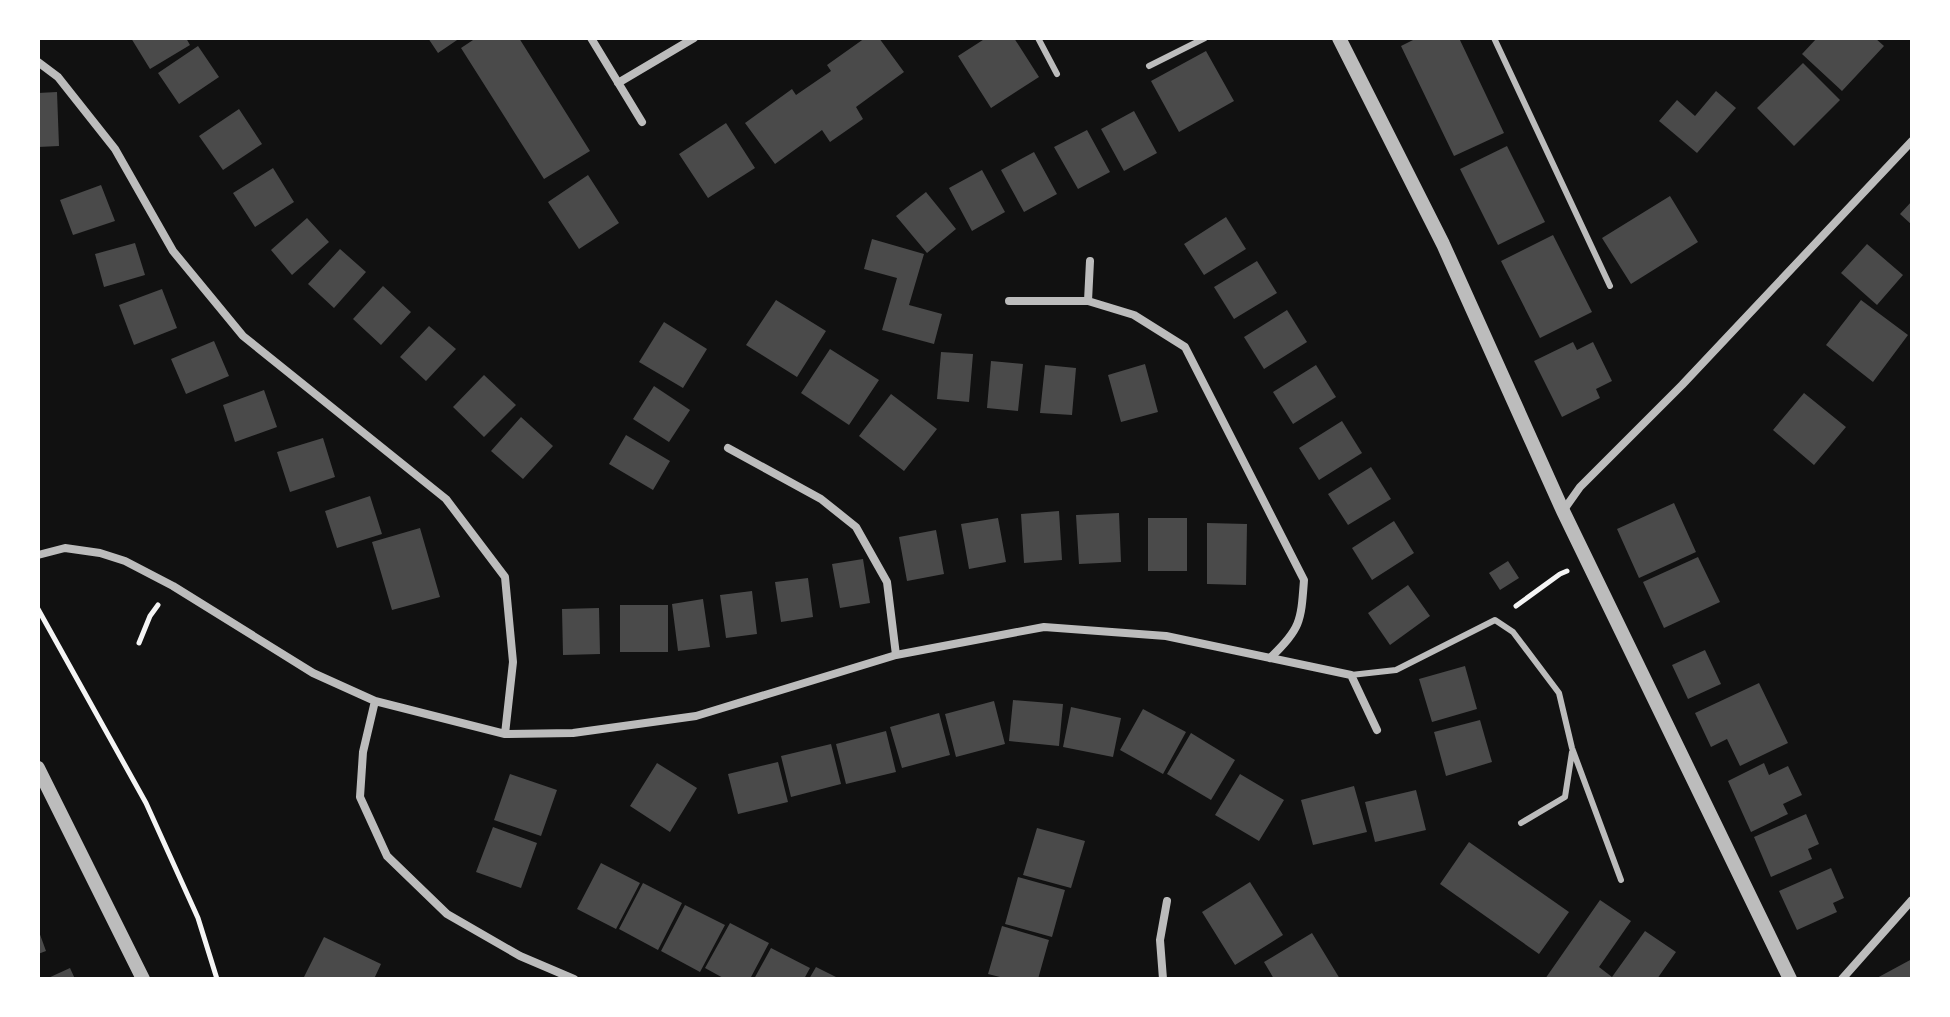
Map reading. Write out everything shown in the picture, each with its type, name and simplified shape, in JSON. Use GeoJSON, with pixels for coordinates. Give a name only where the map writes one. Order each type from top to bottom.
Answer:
{"type":"FeatureCollection","features":[{"type":"Feature","properties":{"kind":"street"},"geometry":{"type":"LineString","coordinates":[[591,38],[642,122]]}},
{"type":"Feature","properties":{"kind":"street"},"geometry":{"type":"LineString","coordinates":[[618,83],[694,38]]}},
{"type":"Feature","properties":{"kind":"street"},"geometry":{"type":"LineString","coordinates":[[1339,38],[1443,244],[1563,511],[1790,979]]}},
{"type":"Feature","properties":{"kind":"street"},"geometry":{"type":"LineString","coordinates":[[38,62],[58,77],[115,149],[173,251],[243,336],[446,499],[505,577],[513,662],[505,734]]}},
{"type":"Feature","properties":{"kind":"street"},"geometry":{"type":"LineString","coordinates":[[1563,511],[1580,487],[1682,385],[1912,141]]}},
{"type":"Feature","properties":{"kind":"street"},"geometry":{"type":"LineString","coordinates":[[1088,301],[1090,261]]}},
{"type":"Feature","properties":{"kind":"street"},"geometry":{"type":"LineString","coordinates":[[1009,301],[1088,301],[1134,315],[1185,347],[1304,580],[1302,616],[1292,638],[1270,658]]}},
{"type":"Feature","properties":{"kind":"street"},"geometry":{"type":"LineString","coordinates":[[728,448],[821,499],[856,527],[887,582],[896,655]]}},
{"type":"Feature","properties":{"kind":"street"},"geometry":{"type":"LineString","coordinates":[[38,555],[65,548],[100,553],[125,561],[173,586],[313,673],[375,701],[505,734],[573,733],[696,716],[896,655],[1044,627],[1166,636],[1351,675],[1377,730]]}},
{"type":"Feature","properties":{"kind":"street"},"geometry":{"type":"LineString","coordinates":[[375,701],[363,752],[360,797],[387,856],[447,914],[520,956],[574,979]]}},
{"type":"Feature","properties":{"kind":"street"},"geometry":{"type":"LineString","coordinates":[[38,768],[143,979]]}},
{"type":"Feature","properties":{"kind":"street"},"geometry":{"type":"LineString","coordinates":[[1842,979],[1912,900]]}},
{"type":"Feature","properties":{"kind":"street"},"geometry":{"type":"LineString","coordinates":[[1163,979],[1160,940],[1167,901]]}},
{"type":"Feature","properties":{"kind":"lane"},"geometry":{"type":"LineString","coordinates":[[1038,38],[1057,74]]}},
{"type":"Feature","properties":{"kind":"lane"},"geometry":{"type":"LineString","coordinates":[[1149,66],[1205,38]]}},
{"type":"Feature","properties":{"kind":"lane"},"geometry":{"type":"LineString","coordinates":[[1494,38],[1610,286]]}},
{"type":"Feature","properties":{"kind":"lane"},"geometry":{"type":"LineString","coordinates":[[1351,675],[1396,670],[1495,620],[1513,632],[1559,693],[1572,748],[1621,880]]}},
{"type":"Feature","properties":{"kind":"lane"},"geometry":{"type":"LineString","coordinates":[[1521,823],[1565,797],[1572,748]]}},
{"type":"Feature","properties":{"kind":"path"},"geometry":{"type":"LineString","coordinates":[[1495,620],[1560,574],[1589,564]]}},
{"type":"Feature","properties":{"kind":"path"},"geometry":{"type":"LineString","coordinates":[[139,643],[150,616],[173,586]]}},
{"type":"Feature","properties":{"kind":"path"},"geometry":{"type":"LineString","coordinates":[[38,609],[146,803],[198,918],[217,979]]}},
{"type":"Feature","properties":{"kind":"building"},"geometry":{"type":"Polygon","coordinates":[[[131,38],[186,38],[190,45],[150,69],[131,38]]]}},
{"type":"Feature","properties":{"kind":"building"},"geometry":{"type":"Polygon","coordinates":[[[428,38],[460,38],[438,53],[428,38]]]}},
{"type":"Feature","properties":{"kind":"building"},"geometry":{"type":"Polygon","coordinates":[[[476,38],[519,38],[590,151],[544,179],[461,48],[476,38]]]}},
{"type":"Feature","properties":{"kind":"building"},"geometry":{"type":"Polygon","coordinates":[[[865,38],[879,38],[904,72],[856,107],[863,119],[830,142],[822,130],[775,164],[745,123],[792,89],[796,95],[831,71],[827,65],[865,38]]]}},
{"type":"Feature","properties":{"kind":"building"},"geometry":{"type":"Polygon","coordinates":[[[986,38],[1014,38],[1039,77],[991,108],[958,56],[986,38]]]}},
{"type":"Feature","properties":{"kind":"building"},"geometry":{"type":"Polygon","coordinates":[[[1417,38],[1459,38],[1504,133],[1454,156],[1401,46],[1417,38]]]}},
{"type":"Feature","properties":{"kind":"building"},"geometry":{"type":"Polygon","coordinates":[[[1817,38],[1875,38],[1884,46],[1842,91],[1802,54],[1817,38]]]}},
{"type":"Feature","properties":{"kind":"building"},"geometry":{"type":"Polygon","coordinates":[[[198,46],[219,77],[179,104],[158,73],[198,46]]]}},
{"type":"Feature","properties":{"kind":"building"},"geometry":{"type":"Polygon","coordinates":[[[1206,51],[1234,101],[1179,132],[1151,81],[1206,51]]]}},
{"type":"Feature","properties":{"kind":"building"},"geometry":{"type":"Polygon","coordinates":[[[1803,63],[1840,100],[1794,146],[1757,108],[1803,63]]]}},
{"type":"Feature","properties":{"kind":"building"},"geometry":{"type":"Polygon","coordinates":[[[1716,91],[1736,108],[1697,153],[1659,121],[1677,100],[1695,116],[1716,91]]]}},
{"type":"Feature","properties":{"kind":"building"},"geometry":{"type":"Polygon","coordinates":[[[57,92],[59,146],[38,147],[38,93],[57,92]]]}},
{"type":"Feature","properties":{"kind":"building"},"geometry":{"type":"Polygon","coordinates":[[[239,109],[262,144],[223,170],[199,136],[239,109]]]}},
{"type":"Feature","properties":{"kind":"building"},"geometry":{"type":"Polygon","coordinates":[[[1134,111],[1157,153],[1124,171],[1101,129],[1134,111]]]}},
{"type":"Feature","properties":{"kind":"building"},"geometry":{"type":"Polygon","coordinates":[[[726,123],[755,168],[708,198],[679,154],[726,123]]]}},
{"type":"Feature","properties":{"kind":"building"},"geometry":{"type":"Polygon","coordinates":[[[1087,130],[1110,172],[1078,189],[1054,147],[1087,130]]]}},
{"type":"Feature","properties":{"kind":"building"},"geometry":{"type":"Polygon","coordinates":[[[1507,146],[1545,222],[1498,245],[1460,169],[1507,146]]]}},
{"type":"Feature","properties":{"kind":"building"},"geometry":{"type":"Polygon","coordinates":[[[1034,152],[1057,194],[1024,212],[1001,170],[1034,152]]]}},
{"type":"Feature","properties":{"kind":"building"},"geometry":{"type":"Polygon","coordinates":[[[273,168],[294,202],[255,227],[233,193],[273,168]]]}},
{"type":"Feature","properties":{"kind":"building"},"geometry":{"type":"Polygon","coordinates":[[[982,170],[1005,212],[972,231],[949,188],[982,170]]]}},
{"type":"Feature","properties":{"kind":"building"},"geometry":{"type":"Polygon","coordinates":[[[588,175],[619,223],[579,249],[548,202],[588,175]]]}},
{"type":"Feature","properties":{"kind":"building"},"geometry":{"type":"Polygon","coordinates":[[[101,185],[115,221],[73,235],[60,200],[101,185]]]}},
{"type":"Feature","properties":{"kind":"building"},"geometry":{"type":"Polygon","coordinates":[[[926,192],[956,229],[927,253],[896,216],[926,192]]]}},
{"type":"Feature","properties":{"kind":"building"},"geometry":{"type":"Polygon","coordinates":[[[1670,196],[1698,242],[1631,284],[1602,238],[1670,196]]]}},
{"type":"Feature","properties":{"kind":"building"},"geometry":{"type":"Polygon","coordinates":[[[1912,201],[1912,225],[1900,214],[1912,201]]]}},
{"type":"Feature","properties":{"kind":"building"},"geometry":{"type":"Polygon","coordinates":[[[1226,217],[1246,249],[1204,275],[1184,244],[1226,217]]]}},
{"type":"Feature","properties":{"kind":"building"},"geometry":{"type":"Polygon","coordinates":[[[307,218],[329,242],[292,275],[271,250],[307,218]]]}},
{"type":"Feature","properties":{"kind":"building"},"geometry":{"type":"Polygon","coordinates":[[[1553,235],[1592,312],[1540,338],[1501,261],[1553,235]]]}},
{"type":"Feature","properties":{"kind":"building"},"geometry":{"type":"Polygon","coordinates":[[[872,239],[924,254],[909,305],[942,314],[934,344],[882,330],[897,278],[864,269],[872,239]]]}},
{"type":"Feature","properties":{"kind":"building"},"geometry":{"type":"Polygon","coordinates":[[[135,243],[145,275],[104,287],[95,254],[135,243]]]}},
{"type":"Feature","properties":{"kind":"building"},"geometry":{"type":"Polygon","coordinates":[[[1867,244],[1903,275],[1877,305],[1841,273],[1867,244]]]}},
{"type":"Feature","properties":{"kind":"building"},"geometry":{"type":"Polygon","coordinates":[[[340,249],[366,272],[334,308],[308,284],[340,249]]]}},
{"type":"Feature","properties":{"kind":"building"},"geometry":{"type":"Polygon","coordinates":[[[1257,261],[1277,293],[1234,319],[1214,287],[1257,261]]]}},
{"type":"Feature","properties":{"kind":"building"},"geometry":{"type":"Polygon","coordinates":[[[383,286],[411,312],[381,345],[353,319],[383,286]]]}},
{"type":"Feature","properties":{"kind":"building"},"geometry":{"type":"Polygon","coordinates":[[[162,289],[177,328],[134,345],[119,305],[162,289]]]}},
{"type":"Feature","properties":{"kind":"building"},"geometry":{"type":"Polygon","coordinates":[[[776,300],[826,331],[797,377],[746,345],[776,300]]]}},
{"type":"Feature","properties":{"kind":"building"},"geometry":{"type":"Polygon","coordinates":[[[1861,300],[1908,335],[1873,382],[1826,345],[1861,300]]]}},
{"type":"Feature","properties":{"kind":"building"},"geometry":{"type":"Polygon","coordinates":[[[1287,310],[1307,342],[1264,369],[1244,337],[1287,310]]]}},
{"type":"Feature","properties":{"kind":"building"},"geometry":{"type":"Polygon","coordinates":[[[664,322],[707,349],[683,388],[639,362],[664,322]]]}},
{"type":"Feature","properties":{"kind":"building"},"geometry":{"type":"Polygon","coordinates":[[[429,326],[456,349],[426,381],[400,357],[429,326]]]}},
{"type":"Feature","properties":{"kind":"building"},"geometry":{"type":"Polygon","coordinates":[[[214,341],[229,376],[186,394],[171,359],[214,341]]]}},
{"type":"Feature","properties":{"kind":"building"},"geometry":{"type":"Polygon","coordinates":[[[1573,342],[1577,350],[1593,342],[1612,381],[1596,389],[1600,398],[1562,417],[1534,361],[1573,342]]]}},
{"type":"Feature","properties":{"kind":"building"},"geometry":{"type":"Polygon","coordinates":[[[830,349],[879,380],[849,425],[801,393],[830,349]]]}},
{"type":"Feature","properties":{"kind":"building"},"geometry":{"type":"Polygon","coordinates":[[[941,352],[973,354],[969,402],[937,399],[941,352]]]}},
{"type":"Feature","properties":{"kind":"building"},"geometry":{"type":"Polygon","coordinates":[[[991,361],[1023,364],[1018,411],[987,408],[991,361]]]}},
{"type":"Feature","properties":{"kind":"building"},"geometry":{"type":"Polygon","coordinates":[[[1145,364],[1158,412],[1121,422],[1108,375],[1145,364]]]}},
{"type":"Feature","properties":{"kind":"building"},"geometry":{"type":"Polygon","coordinates":[[[1045,365],[1076,368],[1072,415],[1040,413],[1045,365]]]}},
{"type":"Feature","properties":{"kind":"building"},"geometry":{"type":"Polygon","coordinates":[[[1316,365],[1336,397],[1293,424],[1273,392],[1316,365]]]}},
{"type":"Feature","properties":{"kind":"building"},"geometry":{"type":"Polygon","coordinates":[[[484,375],[516,405],[484,437],[453,407],[484,375]]]}},
{"type":"Feature","properties":{"kind":"building"},"geometry":{"type":"Polygon","coordinates":[[[654,386],[690,410],[669,442],[633,419],[654,386]]]}},
{"type":"Feature","properties":{"kind":"building"},"geometry":{"type":"Polygon","coordinates":[[[264,390],[277,427],[235,442],[223,405],[264,390]]]}},
{"type":"Feature","properties":{"kind":"building"},"geometry":{"type":"Polygon","coordinates":[[[1804,393],[1846,427],[1814,465],[1773,430],[1804,393]]]}},
{"type":"Feature","properties":{"kind":"building"},"geometry":{"type":"Polygon","coordinates":[[[891,394],[937,429],[904,471],[859,436],[891,394]]]}},
{"type":"Feature","properties":{"kind":"building"},"geometry":{"type":"Polygon","coordinates":[[[521,417],[553,446],[523,479],[491,451],[521,417]]]}},
{"type":"Feature","properties":{"kind":"building"},"geometry":{"type":"Polygon","coordinates":[[[1342,421],[1362,453],[1319,480],[1299,448],[1342,421]]]}},
{"type":"Feature","properties":{"kind":"building"},"geometry":{"type":"Polygon","coordinates":[[[626,435],[670,461],[653,490],[609,464],[626,435]]]}},
{"type":"Feature","properties":{"kind":"building"},"geometry":{"type":"Polygon","coordinates":[[[323,438],[335,477],[290,492],[277,452],[323,438]]]}},
{"type":"Feature","properties":{"kind":"building"},"geometry":{"type":"Polygon","coordinates":[[[1371,467],[1391,499],[1348,525],[1328,494],[1371,467]]]}},
{"type":"Feature","properties":{"kind":"building"},"geometry":{"type":"Polygon","coordinates":[[[370,496],[382,534],[337,548],[325,511],[370,496]]]}},
{"type":"Feature","properties":{"kind":"building"},"geometry":{"type":"Polygon","coordinates":[[[1674,503],[1696,552],[1639,578],[1617,529],[1674,503]]]}},
{"type":"Feature","properties":{"kind":"building"},"geometry":{"type":"Polygon","coordinates":[[[1059,511],[1062,560],[1024,563],[1021,514],[1059,511]]]}},
{"type":"Feature","properties":{"kind":"building"},"geometry":{"type":"Polygon","coordinates":[[[1119,513],[1121,562],[1079,564],[1076,515],[1119,513]]]}},
{"type":"Feature","properties":{"kind":"building"},"geometry":{"type":"Polygon","coordinates":[[[998,518],[1006,562],[969,569],[961,524],[998,518]]]}},
{"type":"Feature","properties":{"kind":"building"},"geometry":{"type":"Polygon","coordinates":[[[1148,518],[1187,518],[1187,571],[1148,571],[1148,518]]]}},
{"type":"Feature","properties":{"kind":"building"},"geometry":{"type":"Polygon","coordinates":[[[1394,521],[1414,553],[1372,580],[1352,548],[1394,521]]]}},
{"type":"Feature","properties":{"kind":"building"},"geometry":{"type":"Polygon","coordinates":[[[1207,523],[1247,524],[1246,585],[1207,584],[1207,523]]]}},
{"type":"Feature","properties":{"kind":"building"},"geometry":{"type":"Polygon","coordinates":[[[420,528],[440,597],[392,610],[372,542],[420,528]]]}},
{"type":"Feature","properties":{"kind":"building"},"geometry":{"type":"Polygon","coordinates":[[[936,530],[944,574],[907,581],[899,537],[936,530]]]}},
{"type":"Feature","properties":{"kind":"building"},"geometry":{"type":"Polygon","coordinates":[[[1698,557],[1720,602],[1664,628],[1643,582],[1698,557]]]}},
{"type":"Feature","properties":{"kind":"building"},"geometry":{"type":"Polygon","coordinates":[[[863,559],[870,603],[840,608],[832,564],[863,559]]]}},
{"type":"Feature","properties":{"kind":"building"},"geometry":{"type":"Polygon","coordinates":[[[1508,561],[1519,578],[1500,590],[1489,573],[1508,561]]]}},
{"type":"Feature","properties":{"kind":"building"},"geometry":{"type":"Polygon","coordinates":[[[808,578],[813,617],[781,622],[775,582],[808,578]]]}},
{"type":"Feature","properties":{"kind":"building"},"geometry":{"type":"Polygon","coordinates":[[[1408,585],[1430,616],[1390,645],[1368,613],[1408,585]]]}},
{"type":"Feature","properties":{"kind":"building"},"geometry":{"type":"Polygon","coordinates":[[[752,591],[757,634],[726,638],[720,595],[752,591]]]}},
{"type":"Feature","properties":{"kind":"building"},"geometry":{"type":"Polygon","coordinates":[[[703,599],[710,647],[678,651],[672,604],[703,599]]]}},
{"type":"Feature","properties":{"kind":"building"},"geometry":{"type":"Polygon","coordinates":[[[620,605],[668,605],[668,652],[620,652],[620,605]]]}},
{"type":"Feature","properties":{"kind":"building"},"geometry":{"type":"Polygon","coordinates":[[[599,608],[600,654],[563,655],[562,609],[599,608]]]}},
{"type":"Feature","properties":{"kind":"building"},"geometry":{"type":"Polygon","coordinates":[[[1705,650],[1721,684],[1688,699],[1672,665],[1705,650]]]}},
{"type":"Feature","properties":{"kind":"building"},"geometry":{"type":"Polygon","coordinates":[[[1465,666],[1477,709],[1432,722],[1419,679],[1465,666]]]}},
{"type":"Feature","properties":{"kind":"building"},"geometry":{"type":"Polygon","coordinates":[[[1759,683],[1788,743],[1740,766],[1727,739],[1711,747],[1695,713],[1759,683]]]}},
{"type":"Feature","properties":{"kind":"building"},"geometry":{"type":"Polygon","coordinates":[[[1013,700],[1063,704],[1059,746],[1009,741],[1013,700]]]}},
{"type":"Feature","properties":{"kind":"building"},"geometry":{"type":"Polygon","coordinates":[[[994,701],[1005,744],[956,757],[945,714],[994,701]]]}},
{"type":"Feature","properties":{"kind":"building"},"geometry":{"type":"Polygon","coordinates":[[[1071,707],[1121,718],[1113,757],[1063,747],[1071,707]]]}},
{"type":"Feature","properties":{"kind":"building"},"geometry":{"type":"Polygon","coordinates":[[[1143,709],[1186,732],[1163,774],[1120,750],[1143,709]]]}},
{"type":"Feature","properties":{"kind":"building"},"geometry":{"type":"Polygon","coordinates":[[[939,713],[950,755],[902,768],[890,727],[939,713]]]}},
{"type":"Feature","properties":{"kind":"building"},"geometry":{"type":"Polygon","coordinates":[[[1480,720],[1492,762],[1446,776],[1434,732],[1480,720]]]}},
{"type":"Feature","properties":{"kind":"building"},"geometry":{"type":"Polygon","coordinates":[[[886,731],[896,772],[846,784],[836,744],[886,731]]]}},
{"type":"Feature","properties":{"kind":"building"},"geometry":{"type":"Polygon","coordinates":[[[1191,733],[1235,760],[1211,800],[1167,774],[1191,733]]]}},
{"type":"Feature","properties":{"kind":"building"},"geometry":{"type":"Polygon","coordinates":[[[831,744],[841,784],[791,797],[781,756],[831,744]]]}},
{"type":"Feature","properties":{"kind":"building"},"geometry":{"type":"Polygon","coordinates":[[[778,762],[788,802],[738,814],[728,774],[778,762]]]}},
{"type":"Feature","properties":{"kind":"building"},"geometry":{"type":"Polygon","coordinates":[[[657,763],[697,788],[670,832],[630,806],[657,763]]]}},
{"type":"Feature","properties":{"kind":"building"},"geometry":{"type":"Polygon","coordinates":[[[1764,763],[1769,775],[1788,766],[1802,795],[1783,804],[1788,814],[1751,832],[1728,781],[1764,763]]]}},
{"type":"Feature","properties":{"kind":"building"},"geometry":{"type":"Polygon","coordinates":[[[510,774],[557,790],[541,836],[494,820],[510,774]]]}},
{"type":"Feature","properties":{"kind":"building"},"geometry":{"type":"Polygon","coordinates":[[[1240,774],[1284,800],[1259,841],[1215,815],[1240,774]]]}},
{"type":"Feature","properties":{"kind":"building"},"geometry":{"type":"Polygon","coordinates":[[[1354,786],[1367,832],[1313,845],[1301,800],[1354,786]]]}},
{"type":"Feature","properties":{"kind":"building"},"geometry":{"type":"Polygon","coordinates":[[[1416,790],[1426,830],[1375,842],[1365,802],[1416,790]]]}},
{"type":"Feature","properties":{"kind":"building"},"geometry":{"type":"Polygon","coordinates":[[[1806,814],[1819,844],[1808,849],[1812,859],[1771,877],[1754,837],[1806,814]]]}},
{"type":"Feature","properties":{"kind":"building"},"geometry":{"type":"Polygon","coordinates":[[[493,827],[537,843],[521,888],[476,872],[493,827]]]}},
{"type":"Feature","properties":{"kind":"building"},"geometry":{"type":"Polygon","coordinates":[[[1037,828],[1085,841],[1071,888],[1023,875],[1037,828]]]}},
{"type":"Feature","properties":{"kind":"building"},"geometry":{"type":"Polygon","coordinates":[[[1469,842],[1569,912],[1539,954],[1440,884],[1469,842]]]}},
{"type":"Feature","properties":{"kind":"building"},"geometry":{"type":"Polygon","coordinates":[[[601,863],[640,883],[616,929],[577,909],[601,863]]]}},
{"type":"Feature","properties":{"kind":"building"},"geometry":{"type":"Polygon","coordinates":[[[1831,868],[1844,898],[1833,903],[1837,912],[1797,930],[1779,891],[1831,868]]]}},
{"type":"Feature","properties":{"kind":"building"},"geometry":{"type":"Polygon","coordinates":[[[1018,877],[1065,890],[1052,937],[1005,924],[1018,877]]]}},
{"type":"Feature","properties":{"kind":"building"},"geometry":{"type":"Polygon","coordinates":[[[1250,882],[1283,935],[1235,965],[1202,912],[1250,882]]]}},
{"type":"Feature","properties":{"kind":"building"},"geometry":{"type":"Polygon","coordinates":[[[643,883],[682,903],[658,950],[619,929],[643,883]]]}},
{"type":"Feature","properties":{"kind":"building"},"geometry":{"type":"Polygon","coordinates":[[[1600,900],[1631,921],[1599,967],[1612,977],[1645,931],[1676,952],[1657,979],[1545,979],[1600,900]]]}},
{"type":"Feature","properties":{"kind":"building"},"geometry":{"type":"Polygon","coordinates":[[[685,905],[725,925],[700,972],[661,951],[685,905]]]}},
{"type":"Feature","properties":{"kind":"building"},"geometry":{"type":"Polygon","coordinates":[[[730,923],[769,943],[750,979],[725,979],[705,968],[730,923]]]}},
{"type":"Feature","properties":{"kind":"building"},"geometry":{"type":"Polygon","coordinates":[[[1002,926],[1049,940],[1038,979],[1008,979],[988,974],[1002,926]]]}},
{"type":"Feature","properties":{"kind":"building"},"geometry":{"type":"Polygon","coordinates":[[[38,929],[46,951],[38,954],[38,929]]]}},
{"type":"Feature","properties":{"kind":"building"},"geometry":{"type":"Polygon","coordinates":[[[1312,933],[1340,979],[1274,979],[1264,962],[1312,933]]]}},
{"type":"Feature","properties":{"kind":"building"},"geometry":{"type":"Polygon","coordinates":[[[324,937],[381,964],[374,979],[303,979],[324,937]]]}},
{"type":"Feature","properties":{"kind":"building"},"geometry":{"type":"Polygon","coordinates":[[[771,948],[810,968],[804,979],[754,979],[771,948]]]}},
{"type":"Feature","properties":{"kind":"building"},"geometry":{"type":"Polygon","coordinates":[[[1912,959],[1912,979],[1875,979],[1912,959]]]}},
{"type":"Feature","properties":{"kind":"building"},"geometry":{"type":"Polygon","coordinates":[[[816,967],[840,979],[809,979],[816,967]]]}},
{"type":"Feature","properties":{"kind":"building"},"geometry":{"type":"Polygon","coordinates":[[[70,968],[75,979],[46,979],[70,968]]]}}]}
